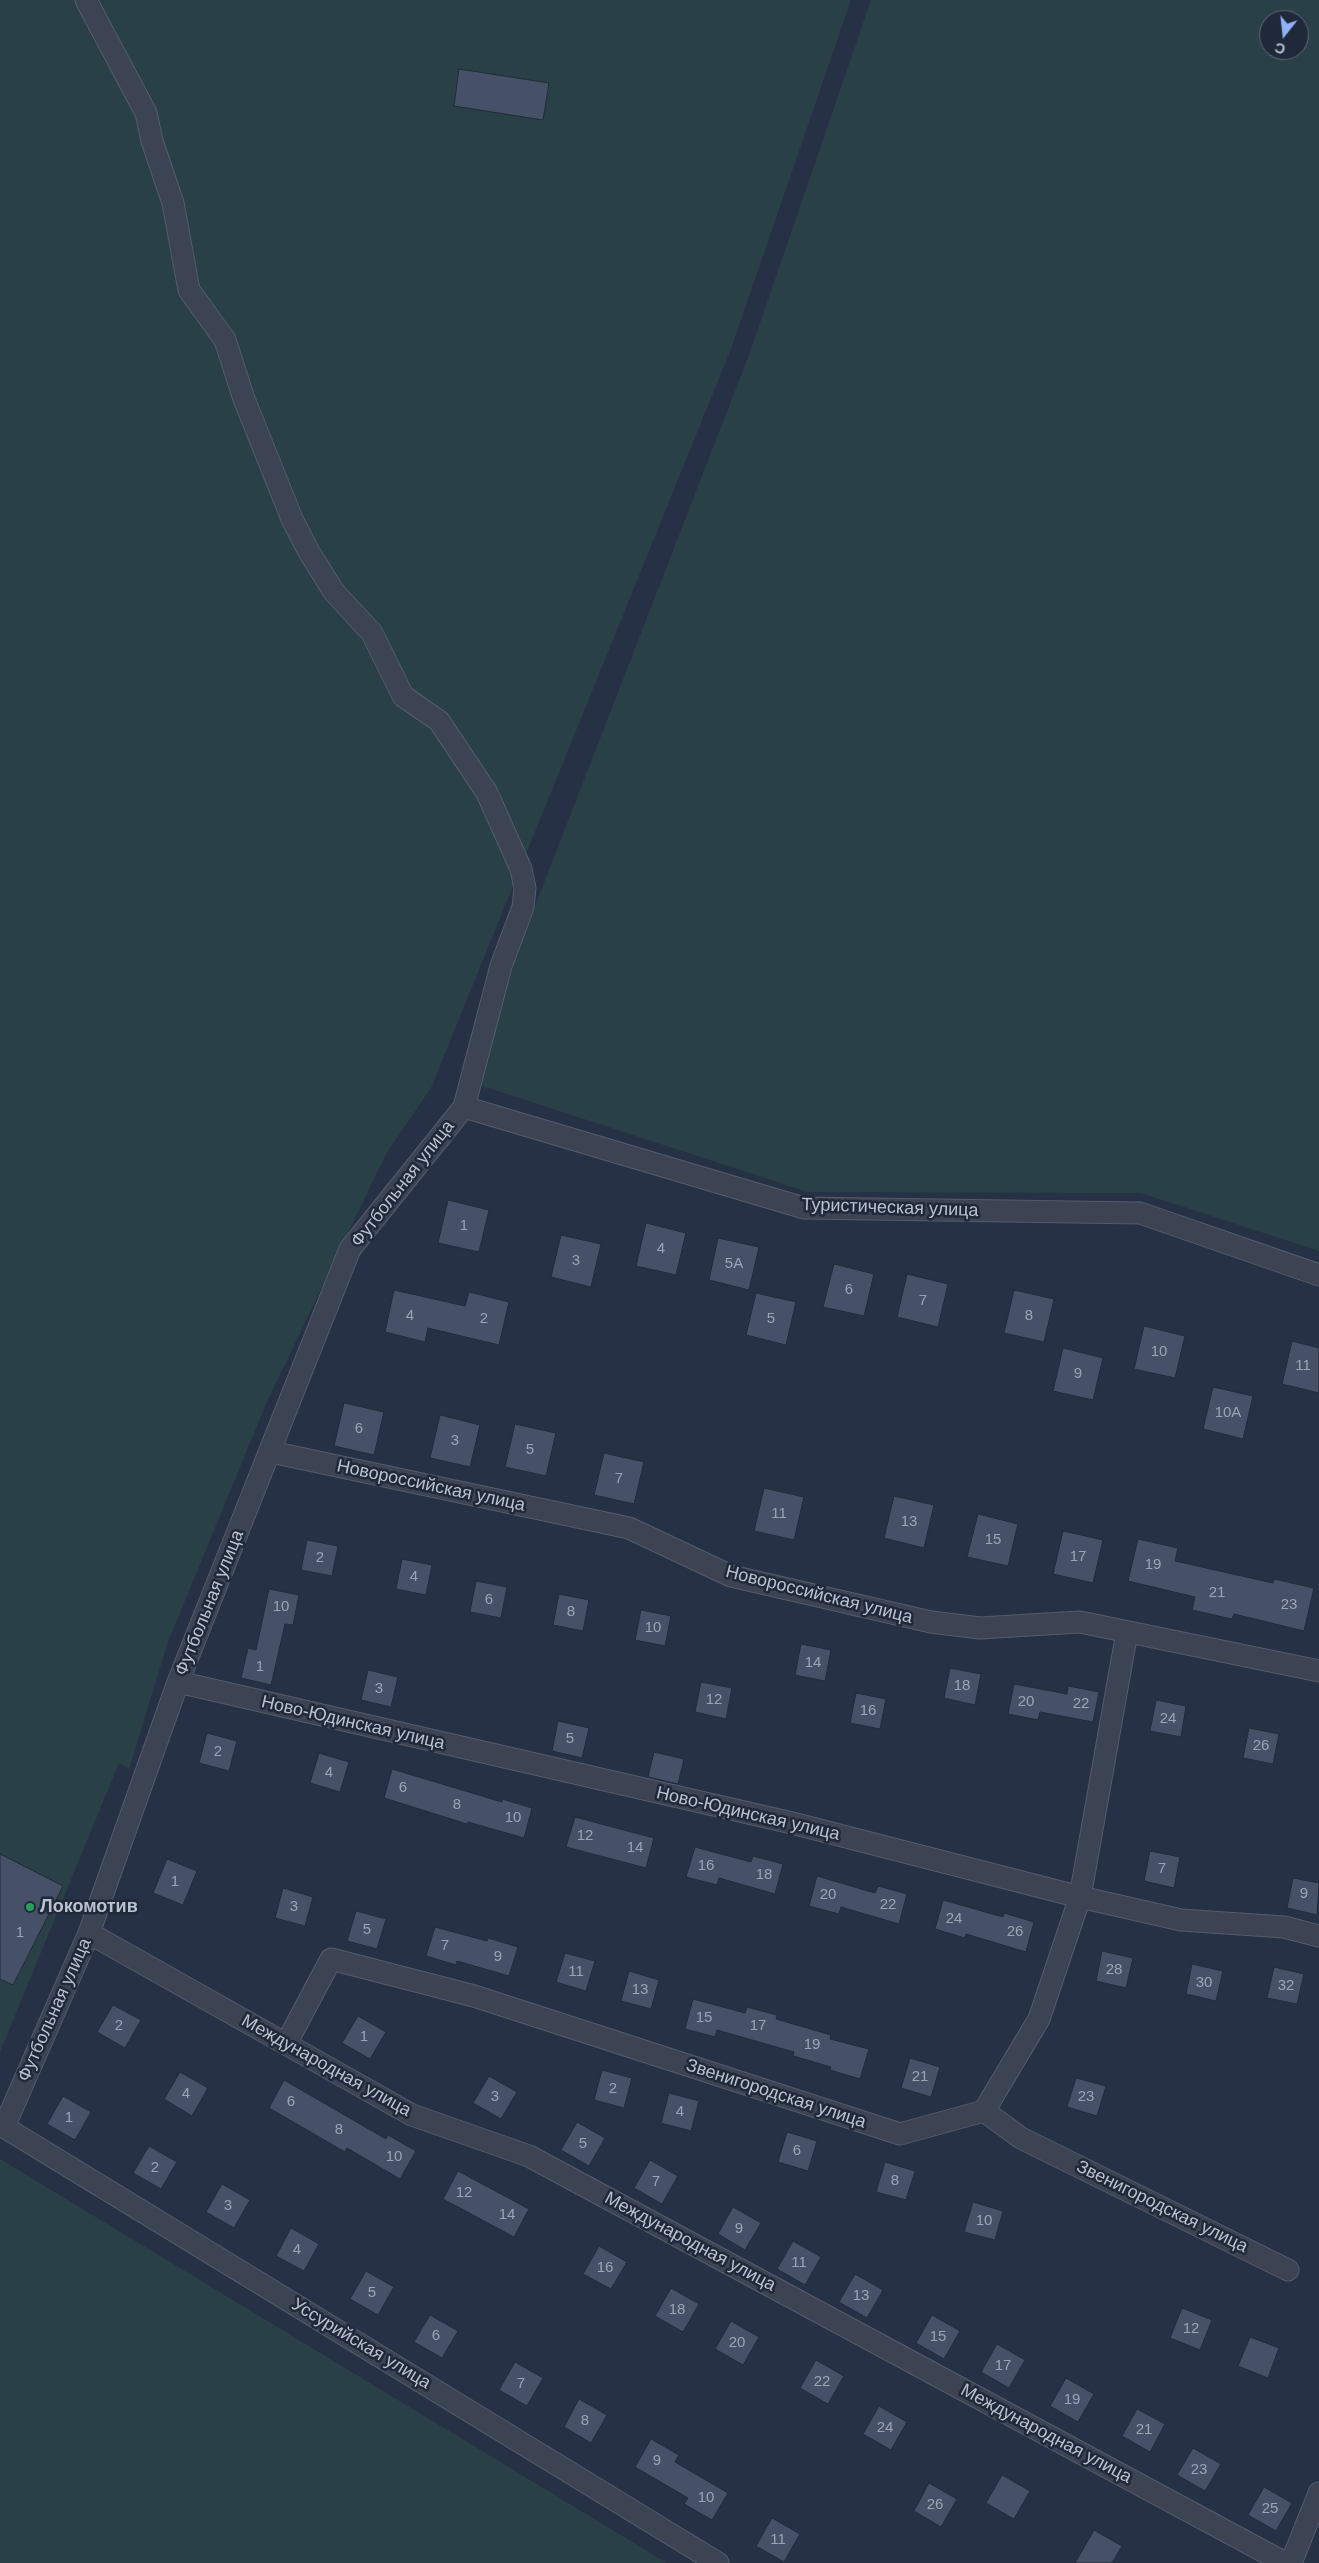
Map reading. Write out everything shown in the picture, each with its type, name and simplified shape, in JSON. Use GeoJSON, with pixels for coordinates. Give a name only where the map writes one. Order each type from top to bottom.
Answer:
{"type":"FeatureCollection","features":[{"type":"Feature","properties":{"kind":"street"},"geometry":{"type":"LineString","coordinates":[[86,0],[146,113],[152,141],[173,203],[189,290],[225,340],[244,399],[292,519],[309,552],[334,592],[372,633],[403,696],[439,721],[487,793],[521,868],[525,888],[524,907],[501,966],[464,1107]]}},
{"type":"Feature","properties":{"kind":"street","name":"Туристическая улица"},"geometry":{"type":"LineString","coordinates":[[464,1107],[804,1208],[1140,1213],[1319,1275]]}},
{"type":"Feature","properties":{"kind":"street","name":"Футбольная улица"},"geometry":{"type":"LineString","coordinates":[[4,2127],[89,1933],[178,1682],[271,1452],[350,1249],[464,1107]]}},
{"type":"Feature","properties":{"kind":"street","name":"Новороссийская улица"},"geometry":{"type":"LineString","coordinates":[[271,1452],[629,1528],[731,1576],[931,1622],[980,1628],[1080,1622],[1319,1671]]}},
{"type":"Feature","properties":{"kind":"street"},"geometry":{"type":"LineString","coordinates":[[984,2111],[1039,2019],[1080,1897],[1127,1632]]}},
{"type":"Feature","properties":{"kind":"street","name":"Ново-Юдинская улица"},"geometry":{"type":"LineString","coordinates":[[178,1682],[792,1823],[1080,1897],[1181,1920],[1284,1927],[1319,1936]]}},
{"type":"Feature","properties":{"kind":"street","name":"Международная улица"},"geometry":{"type":"LineString","coordinates":[[89,1933],[412,2115],[529,2156],[1285,2563]]}},
{"type":"Feature","properties":{"kind":"street","name":"Звенигородская улица"},"geometry":{"type":"LineString","coordinates":[[286,2044],[331,1960],[474,1996],[900,2134],[984,2111],[1021,2138],[1288,2270]]}},
{"type":"Feature","properties":{"kind":"street","name":"Уссурийская улица"},"geometry":{"type":"LineString","coordinates":[[4,2127],[718,2563]]}},
{"type":"Feature","properties":{"kind":"street"},"geometry":{"type":"LineString","coordinates":[[1291,2563],[1319,2493]]}},
{"type":"Feature","properties":{"kind":"green space"},"geometry":{"type":"Polygon","coordinates":[[[0,0],[851,0],[731,349],[431,1088],[386,1154],[266,1404],[168,1642],[129,1769],[119,1763],[0,2052],[0,0]]]}},
{"type":"Feature","properties":{"kind":"green space"},"geometry":{"type":"Polygon","coordinates":[[[871,0],[1319,0],[1319,1251],[1141,1193],[808,1192],[467,1081],[749,355],[871,0]]]}},
{"type":"Feature","properties":{"kind":"green space"},"geometry":{"type":"Polygon","coordinates":[[[0,2159],[667,2563],[0,2563],[0,2159]]]}},
{"type":"Feature","properties":{"kind":"building"},"geometry":{"type":"Polygon","coordinates":[[[459,69],[549,83],[543,120],[454,106],[459,69]]]}},
{"type":"Feature","properties":{"kind":"building"},"geometry":{"type":"Polygon","coordinates":[[[448,1200],[489,1210],[479,1252],[438,1243],[448,1200]]]}},
{"type":"Feature","properties":{"kind":"building"},"geometry":{"type":"Polygon","coordinates":[[[646,1223],[686,1233],[676,1275],[636,1266],[646,1223]]]}},
{"type":"Feature","properties":{"kind":"building"},"geometry":{"type":"Polygon","coordinates":[[[561,1235],[601,1244],[591,1287],[551,1277],[561,1235]]]}},
{"type":"Feature","properties":{"kind":"building"},"geometry":{"type":"Polygon","coordinates":[[[718,1238],[759,1247],[749,1290],[709,1280],[718,1238]]]}},
{"type":"Feature","properties":{"kind":"building"},"geometry":{"type":"Polygon","coordinates":[[[834,1264],[874,1274],[864,1316],[823,1307],[834,1264]]]}},
{"type":"Feature","properties":{"kind":"building"},"geometry":{"type":"Polygon","coordinates":[[[907,1274],[948,1284],[938,1327],[897,1317],[907,1274]]]}},
{"type":"Feature","properties":{"kind":"building"},"geometry":{"type":"Polygon","coordinates":[[[394,1290],[465,1306],[469,1292],[509,1302],[499,1345],[428,1328],[425,1342],[385,1332],[394,1290]]]}},
{"type":"Feature","properties":{"kind":"building"},"geometry":{"type":"Polygon","coordinates":[[[1014,1290],[1054,1299],[1044,1342],[1004,1333],[1014,1290]]]}},
{"type":"Feature","properties":{"kind":"building"},"geometry":{"type":"Polygon","coordinates":[[[756,1293],[796,1302],[786,1345],[746,1335],[756,1293]]]}},
{"type":"Feature","properties":{"kind":"building"},"geometry":{"type":"Polygon","coordinates":[[[1144,1326],[1185,1336],[1175,1378],[1134,1369],[1144,1326]]]}},
{"type":"Feature","properties":{"kind":"building"},"geometry":{"type":"Polygon","coordinates":[[[1292,1341],[1319,1348],[1319,1393],[1282,1384],[1292,1341]]]}},
{"type":"Feature","properties":{"kind":"building"},"geometry":{"type":"Polygon","coordinates":[[[1063,1348],[1103,1358],[1093,1400],[1053,1391],[1063,1348]]]}},
{"type":"Feature","properties":{"kind":"building"},"geometry":{"type":"Polygon","coordinates":[[[1213,1387],[1253,1396],[1243,1439],[1203,1429],[1213,1387]]]}},
{"type":"Feature","properties":{"kind":"building"},"geometry":{"type":"Polygon","coordinates":[[[344,1403],[384,1412],[374,1455],[334,1446],[344,1403]]]}},
{"type":"Feature","properties":{"kind":"building"},"geometry":{"type":"Polygon","coordinates":[[[440,1415],[480,1425],[470,1467],[430,1458],[440,1415]]]}},
{"type":"Feature","properties":{"kind":"building"},"geometry":{"type":"Polygon","coordinates":[[[515,1424],[556,1433],[546,1476],[505,1467],[515,1424]]]}},
{"type":"Feature","properties":{"kind":"building"},"geometry":{"type":"Polygon","coordinates":[[[604,1453],[644,1462],[634,1504],[594,1495],[604,1453]]]}},
{"type":"Feature","properties":{"kind":"building"},"geometry":{"type":"Polygon","coordinates":[[[764,1488],[804,1497],[794,1540],[754,1531],[764,1488]]]}},
{"type":"Feature","properties":{"kind":"building"},"geometry":{"type":"Polygon","coordinates":[[[894,1496],[934,1505],[924,1548],[884,1538],[894,1496]]]}},
{"type":"Feature","properties":{"kind":"building"},"geometry":{"type":"Polygon","coordinates":[[[978,1514],[1018,1524],[1008,1566],[967,1557],[978,1514]]]}},
{"type":"Feature","properties":{"kind":"building"},"geometry":{"type":"Polygon","coordinates":[[[1063,1531],[1103,1540],[1093,1583],[1053,1574],[1063,1531]]]}},
{"type":"Feature","properties":{"kind":"building"},"geometry":{"type":"Polygon","coordinates":[[[1138,1539],[1178,1548],[1175,1561],[1273,1583],[1274,1579],[1314,1588],[1304,1631],[1234,1614],[1232,1619],[1192,1610],[1195,1597],[1128,1581],[1138,1539]]]}},
{"type":"Feature","properties":{"kind":"building"},"geometry":{"type":"Polygon","coordinates":[[[307,1540],[338,1546],[332,1576],[301,1570],[307,1540]]]}},
{"type":"Feature","properties":{"kind":"building"},"geometry":{"type":"Polygon","coordinates":[[[402,1559],[432,1565],[426,1595],[396,1589],[402,1559]]]}},
{"type":"Feature","properties":{"kind":"building"},"geometry":{"type":"Polygon","coordinates":[[[476,1581],[507,1587],[501,1618],[470,1612],[476,1581]]]}},
{"type":"Feature","properties":{"kind":"building"},"geometry":{"type":"Polygon","coordinates":[[[269,1589],[299,1595],[293,1625],[285,1624],[271,1685],[241,1678],[248,1648],[256,1650],[269,1589]]]}},
{"type":"Feature","properties":{"kind":"building"},"geometry":{"type":"Polygon","coordinates":[[[559,1594],[589,1600],[583,1631],[553,1625],[559,1594]]]}},
{"type":"Feature","properties":{"kind":"building"},"geometry":{"type":"Polygon","coordinates":[[[641,1610],[671,1616],[665,1646],[635,1640],[641,1610]]]}},
{"type":"Feature","properties":{"kind":"building"},"geometry":{"type":"Polygon","coordinates":[[[801,1644],[831,1650],[825,1681],[795,1675],[801,1644]]]}},
{"type":"Feature","properties":{"kind":"building"},"geometry":{"type":"Polygon","coordinates":[[[950,1668],[981,1674],[975,1705],[944,1698],[950,1668]]]}},
{"type":"Feature","properties":{"kind":"building"},"geometry":{"type":"Polygon","coordinates":[[[368,1670],[398,1677],[391,1707],[361,1700],[368,1670]]]}},
{"type":"Feature","properties":{"kind":"building"},"geometry":{"type":"Polygon","coordinates":[[[701,1682],[732,1688],[726,1719],[695,1712],[701,1682]]]}},
{"type":"Feature","properties":{"kind":"building"},"geometry":{"type":"Polygon","coordinates":[[[1014,1684],[1067,1694],[1068,1686],[1099,1692],[1093,1722],[1040,1712],[1038,1720],[1008,1714],[1014,1684]]]}},
{"type":"Feature","properties":{"kind":"building"},"geometry":{"type":"Polygon","coordinates":[[[856,1693],[886,1699],[880,1729],[850,1723],[856,1693]]]}},
{"type":"Feature","properties":{"kind":"building"},"geometry":{"type":"Polygon","coordinates":[[[1156,1700],[1186,1706],[1181,1737],[1150,1731],[1156,1700]]]}},
{"type":"Feature","properties":{"kind":"building"},"geometry":{"type":"Polygon","coordinates":[[[558,1721],[589,1728],[582,1758],[552,1751],[558,1721]]]}},
{"type":"Feature","properties":{"kind":"building"},"geometry":{"type":"Polygon","coordinates":[[[1249,1728],[1279,1734],[1273,1764],[1243,1758],[1249,1728]]]}},
{"type":"Feature","properties":{"kind":"building"},"geometry":{"type":"Polygon","coordinates":[[[207,1733],[237,1741],[229,1771],[199,1763],[207,1733]]]}},
{"type":"Feature","properties":{"kind":"building"},"geometry":{"type":"Polygon","coordinates":[[[654,1752],[684,1759],[678,1784],[648,1777],[654,1752]]]}},
{"type":"Feature","properties":{"kind":"building"},"geometry":{"type":"Polygon","coordinates":[[[319,1753],[349,1762],[340,1792],[310,1783],[319,1753]]]}},
{"type":"Feature","properties":{"kind":"building"},"geometry":{"type":"Polygon","coordinates":[[[392,1769],[502,1802],[502,1799],[532,1808],[524,1838],[468,1822],[467,1824],[384,1798],[392,1769]]]}},
{"type":"Feature","properties":{"kind":"building"},"geometry":{"type":"Polygon","coordinates":[[[575,1817],[654,1838],[646,1868],[566,1847],[575,1817]]]}},
{"type":"Feature","properties":{"kind":"building"},"geometry":{"type":"Polygon","coordinates":[[[695,1847],[751,1862],[753,1856],[783,1864],[775,1894],[719,1878],[717,1885],[686,1877],[695,1847]]]}},
{"type":"Feature","properties":{"kind":"building"},"geometry":{"type":"Polygon","coordinates":[[[1150,1851],[1180,1857],[1174,1888],[1144,1881],[1150,1851]]]}},
{"type":"Feature","properties":{"kind":"building"},"geometry":{"type":"Polygon","coordinates":[[[0,1854],[63,1886],[13,1985],[0,1979],[0,1854]]]}},
{"type":"Feature","properties":{"kind":"building"},"geometry":{"type":"Polygon","coordinates":[[[167,1859],[197,1871],[183,1905],[153,1893],[167,1859]]]}},
{"type":"Feature","properties":{"kind":"building"},"geometry":{"type":"Polygon","coordinates":[[[817,1876],[875,1893],[878,1886],[907,1894],[899,1924],[841,1907],[839,1914],[809,1906],[817,1876]]]}},
{"type":"Feature","properties":{"kind":"building"},"geometry":{"type":"Polygon","coordinates":[[[1293,1878],[1319,1883],[1317,1915],[1287,1908],[1293,1878]]]}},
{"type":"Feature","properties":{"kind":"building"},"geometry":{"type":"Polygon","coordinates":[[[283,1888],[313,1897],[305,1926],[275,1918],[283,1888]]]}},
{"type":"Feature","properties":{"kind":"building"},"geometry":{"type":"Polygon","coordinates":[[[943,1900],[1003,1917],[1004,1913],[1034,1922],[1026,1952],[966,1934],[965,1938],[935,1929],[943,1900]]]}},
{"type":"Feature","properties":{"kind":"building"},"geometry":{"type":"Polygon","coordinates":[[[356,1911],[386,1919],[377,1949],[347,1941],[356,1911]]]}},
{"type":"Feature","properties":{"kind":"building"},"geometry":{"type":"Polygon","coordinates":[[[435,1927],[487,1941],[488,1938],[518,1947],[509,1976],[457,1961],[456,1965],[426,1956],[435,1927]]]}},
{"type":"Feature","properties":{"kind":"building"},"geometry":{"type":"Polygon","coordinates":[[[1102,1951],[1133,1958],[1126,1988],[1096,1981],[1102,1951]]]}},
{"type":"Feature","properties":{"kind":"building"},"geometry":{"type":"Polygon","coordinates":[[[565,1953],[595,1961],[586,1991],[556,1982],[565,1953]]]}},
{"type":"Feature","properties":{"kind":"building"},"geometry":{"type":"Polygon","coordinates":[[[1192,1964],[1223,1971],[1216,2001],[1186,1994],[1192,1964]]]}},
{"type":"Feature","properties":{"kind":"building"},"geometry":{"type":"Polygon","coordinates":[[[1274,1967],[1304,1974],[1297,2004],[1267,1998],[1274,1967]]]}},
{"type":"Feature","properties":{"kind":"building"},"geometry":{"type":"Polygon","coordinates":[[[629,1971],[659,1980],[651,2009],[621,2001],[629,1971]]]}},
{"type":"Feature","properties":{"kind":"building"},"geometry":{"type":"Polygon","coordinates":[[[693,1999],[745,2013],[747,2007],[777,2015],[776,2019],[831,2035],[830,2039],[869,2049],[860,2079],[830,2070],[831,2067],[793,2056],[794,2052],[717,2030],[715,2037],[685,2029],[693,1999]]]}},
{"type":"Feature","properties":{"kind":"building"},"geometry":{"type":"Polygon","coordinates":[[[113,2005],[141,2020],[125,2048],[97,2032],[113,2005]]]}},
{"type":"Feature","properties":{"kind":"building"},"geometry":{"type":"Polygon","coordinates":[[[358,2016],[386,2032],[370,2059],[342,2043],[358,2016]]]}},
{"type":"Feature","properties":{"kind":"building"},"geometry":{"type":"Polygon","coordinates":[[[910,2058],[940,2067],[931,2097],[901,2088],[910,2058]]]}},
{"type":"Feature","properties":{"kind":"building"},"geometry":{"type":"Polygon","coordinates":[[[602,2070],[632,2078],[624,2108],[594,2100],[602,2070]]]}},
{"type":"Feature","properties":{"kind":"building"},"geometry":{"type":"Polygon","coordinates":[[[180,2072],[208,2088],[192,2116],[164,2099],[180,2072]]]}},
{"type":"Feature","properties":{"kind":"building"},"geometry":{"type":"Polygon","coordinates":[[[489,2076],[517,2092],[501,2119],[473,2103],[489,2076]]]}},
{"type":"Feature","properties":{"kind":"building"},"geometry":{"type":"Polygon","coordinates":[[[1076,2078],[1106,2086],[1097,2116],[1067,2107],[1076,2078]]]}},
{"type":"Feature","properties":{"kind":"building"},"geometry":{"type":"Polygon","coordinates":[[[284,2080],[386,2139],[388,2135],[416,2151],[400,2179],[347,2148],[345,2152],[269,2108],[284,2080]]]}},
{"type":"Feature","properties":{"kind":"building"},"geometry":{"type":"Polygon","coordinates":[[[669,2093],[699,2101],[691,2131],[661,2123],[669,2093]]]}},
{"type":"Feature","properties":{"kind":"building"},"geometry":{"type":"Polygon","coordinates":[[[63,2096],[91,2112],[75,2140],[47,2124],[63,2096]]]}},
{"type":"Feature","properties":{"kind":"building"},"geometry":{"type":"Polygon","coordinates":[[[577,2122],[605,2138],[589,2166],[561,2150],[577,2122]]]}},
{"type":"Feature","properties":{"kind":"building"},"geometry":{"type":"Polygon","coordinates":[[[787,2132],[817,2141],[808,2171],[778,2162],[787,2132]]]}},
{"type":"Feature","properties":{"kind":"building"},"geometry":{"type":"Polygon","coordinates":[[[149,2146],[177,2162],[161,2189],[133,2173],[149,2146]]]}},
{"type":"Feature","properties":{"kind":"building"},"geometry":{"type":"Polygon","coordinates":[[[650,2160],[678,2176],[662,2204],[634,2188],[650,2160]]]}},
{"type":"Feature","properties":{"kind":"building"},"geometry":{"type":"Polygon","coordinates":[[[885,2162],[915,2171],[906,2200],[876,2192],[885,2162]]]}},
{"type":"Feature","properties":{"kind":"building"},"geometry":{"type":"Polygon","coordinates":[[[458,2171],[529,2209],[514,2237],[443,2199],[458,2171]]]}},
{"type":"Feature","properties":{"kind":"building"},"geometry":{"type":"Polygon","coordinates":[[[222,2184],[250,2200],[234,2228],[206,2212],[222,2184]]]}},
{"type":"Feature","properties":{"kind":"building"},"geometry":{"type":"Polygon","coordinates":[[[973,2202],[1003,2211],[995,2240],[964,2232],[973,2202]]]}},
{"type":"Feature","properties":{"kind":"building"},"geometry":{"type":"Polygon","coordinates":[[[733,2207],[761,2223],[745,2250],[718,2234],[733,2207]]]}},
{"type":"Feature","properties":{"kind":"building"},"geometry":{"type":"Polygon","coordinates":[[[291,2228],[319,2244],[304,2271],[276,2256],[291,2228]]]}},
{"type":"Feature","properties":{"kind":"building"},"geometry":{"type":"Polygon","coordinates":[[[793,2241],[821,2257],[805,2285],[777,2269],[793,2241]]]}},
{"type":"Feature","properties":{"kind":"building"},"geometry":{"type":"Polygon","coordinates":[[[599,2246],[627,2262],[611,2289],[583,2274],[599,2246]]]}},
{"type":"Feature","properties":{"kind":"building"},"geometry":{"type":"Polygon","coordinates":[[[366,2271],[394,2287],[378,2315],[350,2299],[366,2271]]]}},
{"type":"Feature","properties":{"kind":"building"},"geometry":{"type":"Polygon","coordinates":[[[855,2274],[883,2290],[867,2318],[839,2302],[855,2274]]]}},
{"type":"Feature","properties":{"kind":"building"},"geometry":{"type":"Polygon","coordinates":[[[671,2288],[699,2304],[683,2332],[655,2316],[671,2288]]]}},
{"type":"Feature","properties":{"kind":"building"},"geometry":{"type":"Polygon","coordinates":[[[1182,2308],[1212,2320],[1200,2350],[1170,2338],[1182,2308]]]}},
{"type":"Feature","properties":{"kind":"building"},"geometry":{"type":"Polygon","coordinates":[[[430,2315],[458,2331],[442,2358],[414,2342],[430,2315]]]}},
{"type":"Feature","properties":{"kind":"building"},"geometry":{"type":"Polygon","coordinates":[[[932,2315],[960,2331],[944,2359],[916,2343],[932,2315]]]}},
{"type":"Feature","properties":{"kind":"building"},"geometry":{"type":"Polygon","coordinates":[[[731,2321],[759,2337],[743,2365],[715,2349],[731,2321]]]}},
{"type":"Feature","properties":{"kind":"building"},"geometry":{"type":"Polygon","coordinates":[[[1250,2337],[1279,2348],[1268,2378],[1238,2366],[1250,2337]]]}},
{"type":"Feature","properties":{"kind":"building"},"geometry":{"type":"Polygon","coordinates":[[[997,2344],[1025,2360],[1009,2388],[981,2372],[997,2344]]]}},
{"type":"Feature","properties":{"kind":"building"},"geometry":{"type":"Polygon","coordinates":[[[816,2360],[844,2376],[828,2404],[800,2388],[816,2360]]]}},
{"type":"Feature","properties":{"kind":"building"},"geometry":{"type":"Polygon","coordinates":[[[515,2362],[543,2378],[527,2406],[499,2390],[515,2362]]]}},
{"type":"Feature","properties":{"kind":"building"},"geometry":{"type":"Polygon","coordinates":[[[1066,2378],[1094,2394],[1078,2422],[1050,2406],[1066,2378]]]}},
{"type":"Feature","properties":{"kind":"building"},"geometry":{"type":"Polygon","coordinates":[[[579,2399],[607,2415],[591,2443],[564,2427],[579,2399]]]}},
{"type":"Feature","properties":{"kind":"building"},"geometry":{"type":"Polygon","coordinates":[[[879,2406],[907,2422],[891,2450],[863,2434],[879,2406]]]}},
{"type":"Feature","properties":{"kind":"building"},"geometry":{"type":"Polygon","coordinates":[[[1137,2409],[1165,2424],[1150,2452],[1122,2436],[1137,2409]]]}},
{"type":"Feature","properties":{"kind":"building"},"geometry":{"type":"Polygon","coordinates":[[[651,2439],[679,2455],[675,2462],[728,2493],[712,2520],[684,2504],[688,2498],[635,2467],[651,2439]]]}},
{"type":"Feature","properties":{"kind":"building"},"geometry":{"type":"Polygon","coordinates":[[[1193,2448],[1221,2464],[1205,2491],[1177,2475],[1193,2448]]]}},
{"type":"Feature","properties":{"kind":"building"},"geometry":{"type":"Polygon","coordinates":[[[1002,2475],[1030,2491],[1014,2519],[986,2503],[1002,2475]]]}},
{"type":"Feature","properties":{"kind":"building"},"geometry":{"type":"Polygon","coordinates":[[[929,2483],[957,2499],[941,2527],[914,2511],[929,2483]]]}},
{"type":"Feature","properties":{"kind":"building"},"geometry":{"type":"Polygon","coordinates":[[[1264,2487],[1292,2503],[1276,2531],[1248,2515],[1264,2487]]]}},
{"type":"Feature","properties":{"kind":"building"},"geometry":{"type":"Polygon","coordinates":[[[772,2518],[800,2534],[784,2562],[756,2546],[772,2518]]]}},
{"type":"Feature","properties":{"kind":"building"},"geometry":{"type":"Polygon","coordinates":[[[1094,2530],[1122,2546],[1112,2563],[1075,2563],[1094,2530]]]}},
{"type":"Feature","properties":{"kind":"place","name":"Локомотив"},"geometry":{"type":"Point","coordinates":[30,1907]}}]}
